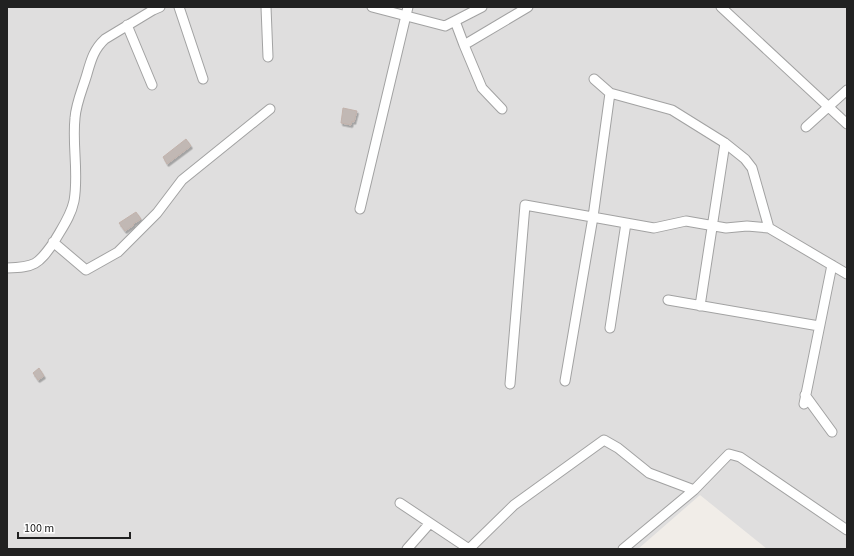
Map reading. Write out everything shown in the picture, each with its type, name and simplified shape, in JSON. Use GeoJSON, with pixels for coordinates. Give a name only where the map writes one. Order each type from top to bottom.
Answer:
{"type":"FeatureCollection","features":[{"type":"Feature","properties":{"kind":"street"},"geometry":{"type":"LineString","coordinates":[[179,7],[202,79]]}},
{"type":"Feature","properties":{"kind":"street"},"geometry":{"type":"LineString","coordinates":[[266,7],[268,56]]}},
{"type":"Feature","properties":{"kind":"street"},"geometry":{"type":"LineString","coordinates":[[372,7],[407,11],[444,26],[482,7]]}},
{"type":"Feature","properties":{"kind":"street"},"geometry":{"type":"LineString","coordinates":[[464,45],[528,7]]}},
{"type":"Feature","properties":{"kind":"street"},"geometry":{"type":"LineString","coordinates":[[721,7],[847,124]]}},
{"type":"Feature","properties":{"kind":"street"},"geometry":{"type":"LineString","coordinates":[[7,268],[27,267],[35,264],[44,257],[68,219],[74,201],[76,172],[75,118],[78,103],[98,45],[105,39],[155,8]]}},
{"type":"Feature","properties":{"kind":"street"},"geometry":{"type":"LineString","coordinates":[[360,209],[407,11]]}},
{"type":"Feature","properties":{"kind":"street"},"geometry":{"type":"LineString","coordinates":[[455,21],[482,88],[502,109]]}},
{"type":"Feature","properties":{"kind":"street"},"geometry":{"type":"LineString","coordinates":[[127,25],[152,85]]}},
{"type":"Feature","properties":{"kind":"street"},"geometry":{"type":"LineString","coordinates":[[594,80],[610,93],[672,110],[725,143],[745,159],[752,168],[769,228]]}},
{"type":"Feature","properties":{"kind":"street"},"geometry":{"type":"LineString","coordinates":[[806,127],[847,90]]}},
{"type":"Feature","properties":{"kind":"street"},"geometry":{"type":"LineString","coordinates":[[565,381],[593,217],[610,93]]}},
{"type":"Feature","properties":{"kind":"street"},"geometry":{"type":"LineString","coordinates":[[53,242],[86,270],[118,252],[157,212],[182,180],[270,108]]}},
{"type":"Feature","properties":{"kind":"street"},"geometry":{"type":"LineString","coordinates":[[700,306],[725,143]]}},
{"type":"Feature","properties":{"kind":"street"},"geometry":{"type":"LineString","coordinates":[[510,384],[525,205],[654,228],[686,221],[726,228],[747,226],[769,228],[847,274]]}},
{"type":"Feature","properties":{"kind":"street"},"geometry":{"type":"LineString","coordinates":[[610,328],[626,223]]}},
{"type":"Feature","properties":{"kind":"street"},"geometry":{"type":"LineString","coordinates":[[832,265],[804,399],[832,432]]}},
{"type":"Feature","properties":{"kind":"street"},"geometry":{"type":"LineString","coordinates":[[668,300],[820,326]]}},
{"type":"Feature","properties":{"kind":"street"},"geometry":{"type":"LineString","coordinates":[[400,503],[469,549],[514,505],[604,440],[618,448],[649,473],[694,490]]}},
{"type":"Feature","properties":{"kind":"street"},"geometry":{"type":"LineString","coordinates":[[623,549],[694,490],[729,454],[740,457],[847,530]]}},
{"type":"Feature","properties":{"kind":"street"},"geometry":{"type":"LineString","coordinates":[[407,549],[430,523]]}},
{"type":"Feature","properties":{"kind":"shaded area"},"geometry":{"type":"Polygon","coordinates":[[[7,7],[847,7],[847,549],[767,549],[700,495],[638,549],[7,549],[7,7]]]}},
{"type":"Feature","properties":{"kind":"building"},"geometry":{"type":"Polygon","coordinates":[[[343,108],[357,111],[354,122],[352,121],[351,125],[341,123],[343,108]]]}},
{"type":"Feature","properties":{"kind":"building"},"geometry":{"type":"Polygon","coordinates":[[[186,139],[191,146],[167,164],[163,157],[186,139]]]}},
{"type":"Feature","properties":{"kind":"building"},"geometry":{"type":"Polygon","coordinates":[[[136,212],[141,219],[125,231],[119,223],[136,212]]]}},
{"type":"Feature","properties":{"kind":"building"},"geometry":{"type":"Polygon","coordinates":[[[39,368],[44,376],[38,380],[33,373],[39,368]]]}}]}
